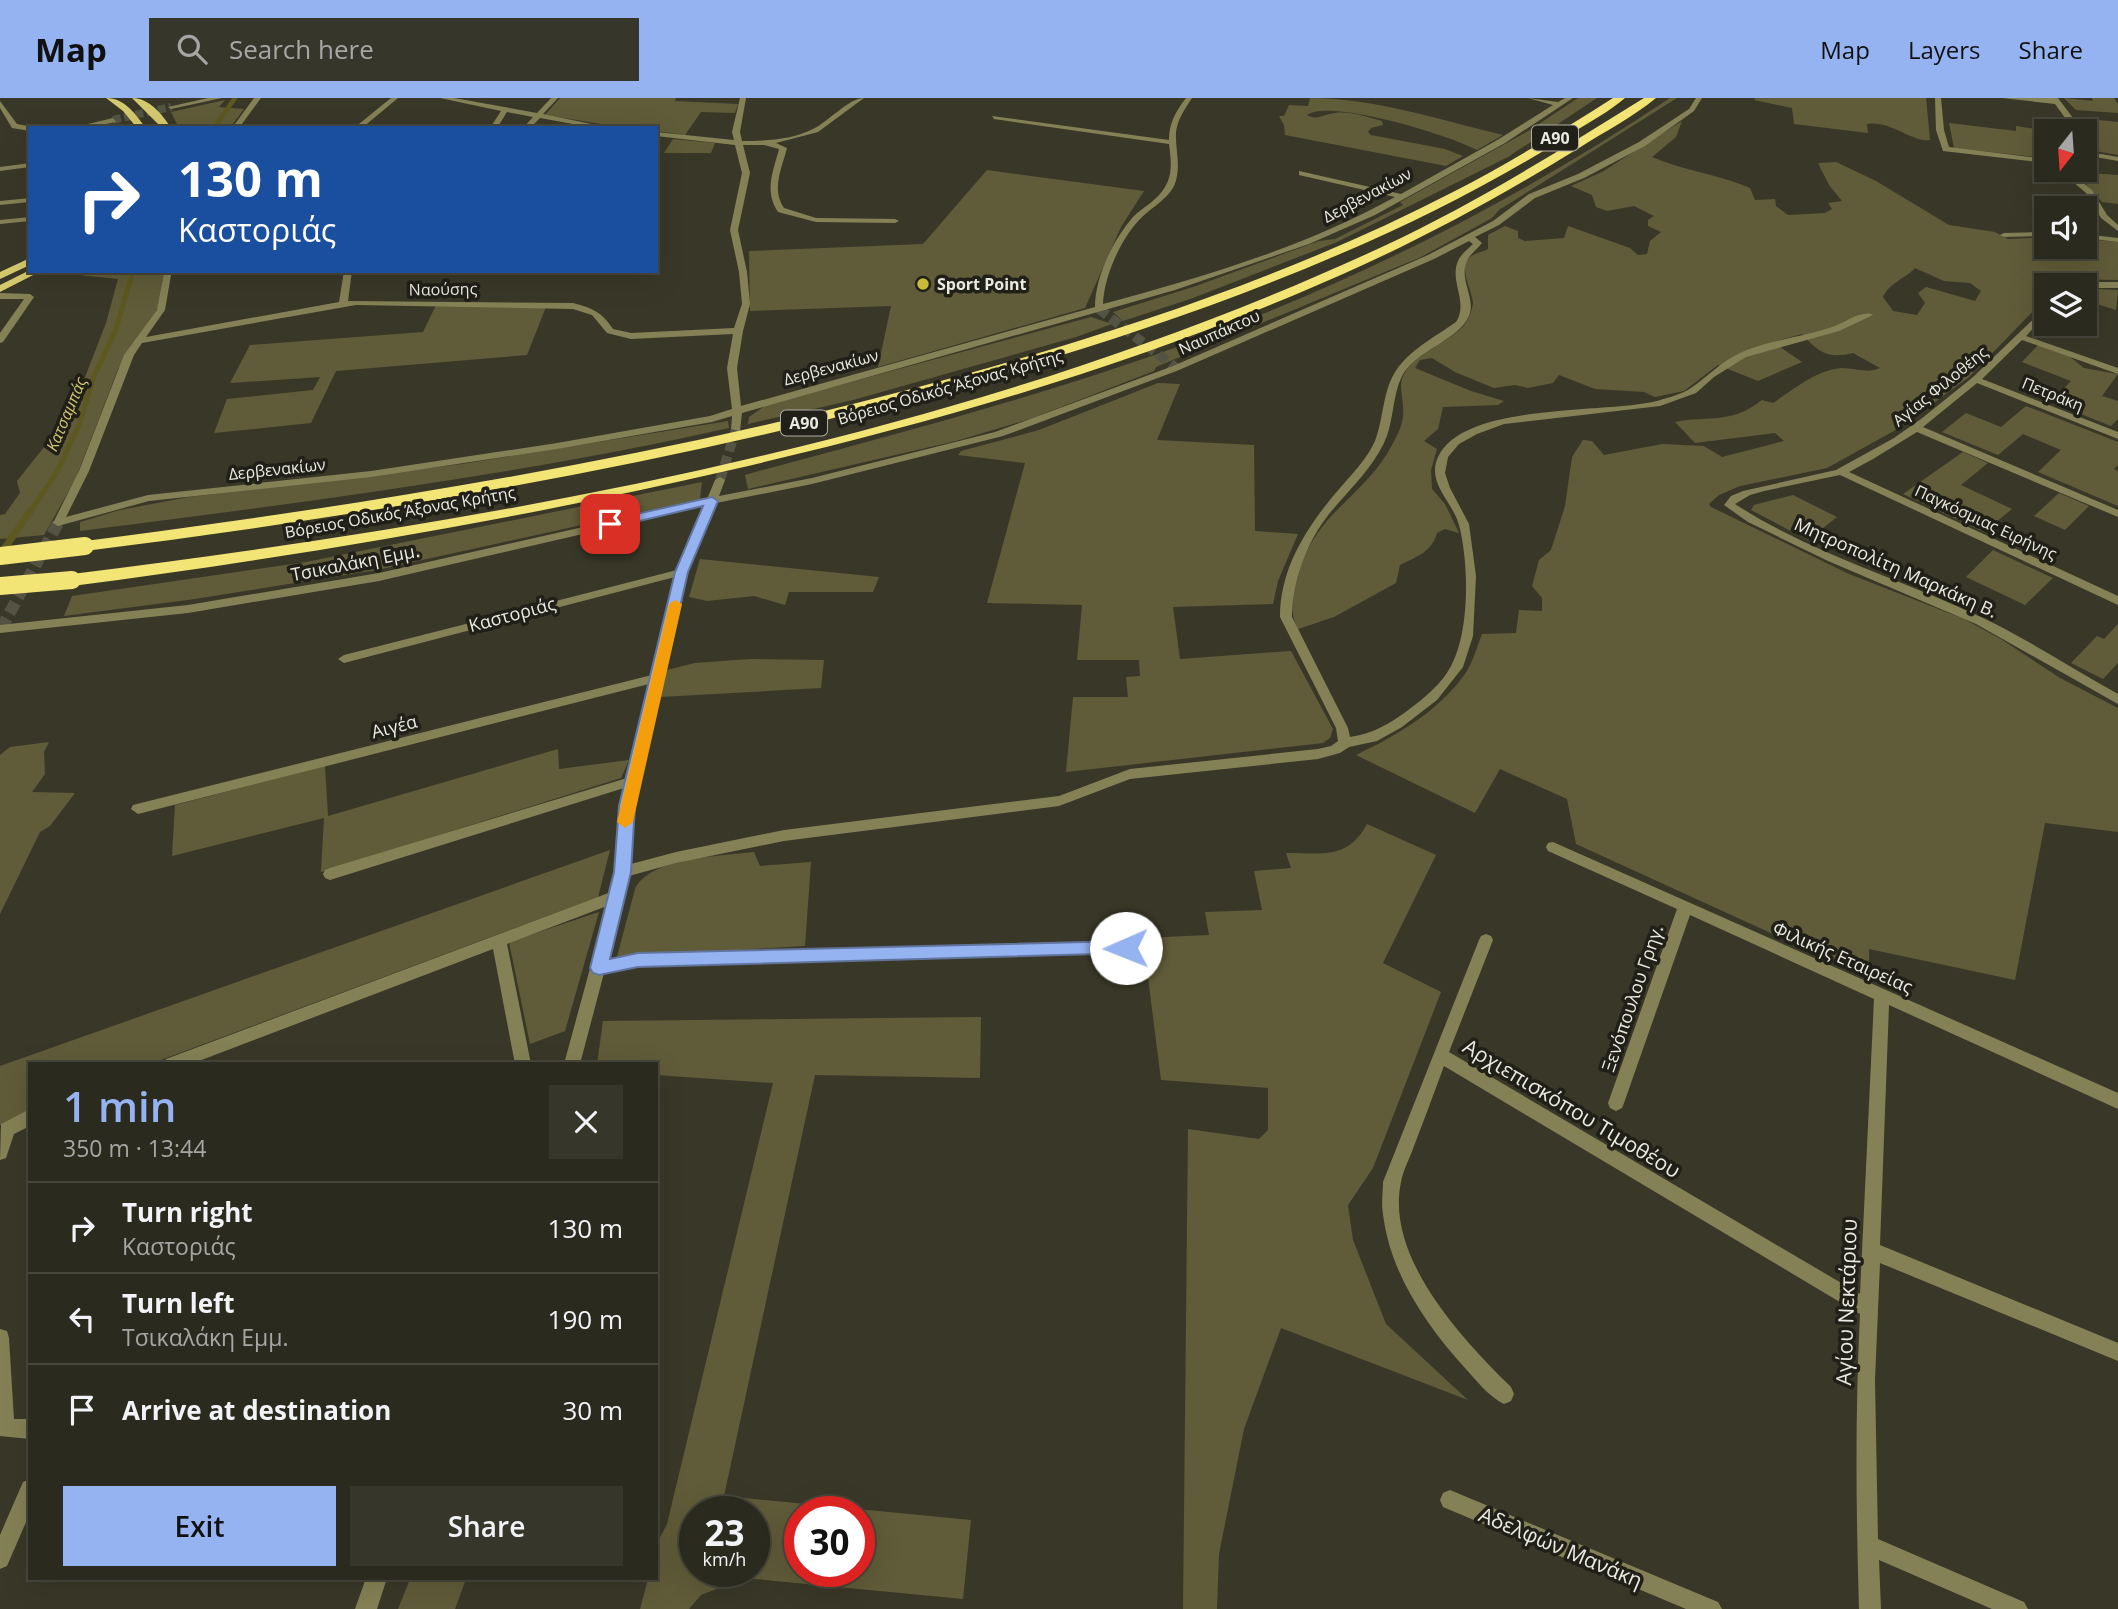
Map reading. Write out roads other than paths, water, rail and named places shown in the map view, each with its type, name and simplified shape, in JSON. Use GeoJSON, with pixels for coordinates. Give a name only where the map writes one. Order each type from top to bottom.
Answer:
{"type":"FeatureCollection","features":[{"type":"Feature","properties":{"kind":"highway","name":"Βόρειος Οδικός Άξονας Κρήτης"},"geometry":{"type":"LineString","coordinates":[[0,556],[337,514],[617,465],[778,429],[1007,368],[1216,301],[1335,252],[1398,224],[1489,176],[1620,98]]}},
{"type":"Feature","properties":{"kind":"highway","name":"Βόρειος Οδικός Άξονας Κρήτης"},"geometry":{"type":"LineString","coordinates":[[0,586],[72,580],[332,545],[530,509],[828,443],[1008,392],[1134,352],[1271,300],[1356,264],[1484,199],[1651,98]]}},
{"type":"Feature","properties":{"kind":"main road"},"geometry":{"type":"LineString","coordinates":[[110,98],[126,109],[140,126]]}},
{"type":"Feature","properties":{"kind":"main road"},"geometry":{"type":"LineString","coordinates":[[136,98],[166,126]]}},
{"type":"Feature","properties":{"kind":"main road"},"geometry":{"type":"LineString","coordinates":[[0,276],[28,262]]}},
{"type":"Feature","properties":{"kind":"main road"},"geometry":{"type":"LineString","coordinates":[[0,289],[32,273]]}},
{"type":"Feature","properties":{"kind":"street"},"geometry":{"type":"LineString","coordinates":[[171,107],[219,98]]}},
{"type":"Feature","properties":{"kind":"street"},"geometry":{"type":"LineString","coordinates":[[237,126],[258,98]]}},
{"type":"Feature","properties":{"kind":"street"},"geometry":{"type":"LineString","coordinates":[[360,126],[396,98]]}},
{"type":"Feature","properties":{"kind":"street"},"geometry":{"type":"LineString","coordinates":[[443,98],[595,126]]}},
{"type":"Feature","properties":{"kind":"street"},"geometry":{"type":"LineString","coordinates":[[528,126],[555,98]]}},
{"type":"Feature","properties":{"kind":"street"},"geometry":{"type":"LineString","coordinates":[[736,429],[737,411],[732,376],[738,331],[746,304],[743,272],[734,230],[746,173],[737,124],[743,98]]}},
{"type":"Feature","properties":{"kind":"street"},"geometry":{"type":"LineString","coordinates":[[758,142],[810,134],[862,98]]}},
{"type":"Feature","properties":{"kind":"street"},"geometry":{"type":"LineString","coordinates":[[1099,309],[1103,286],[1124,237],[1133,222],[1170,185],[1173,161],[1170,142],[1174,122],[1189,98]]}},
{"type":"Feature","properties":{"kind":"street"},"geometry":{"type":"LineString","coordinates":[[1531,98],[1560,105]]}},
{"type":"Feature","properties":{"kind":"street","name":"Δερβενακίων"},"geometry":{"type":"LineString","coordinates":[[140,341],[129,355],[84,471],[58,523],[148,498],[329,479],[473,460],[701,422],[1172,288],[1306,242],[1342,228],[1502,141],[1570,98]]}},
{"type":"Feature","properties":{"kind":"street","name":"Ναυπάκτου"},"geometry":{"type":"LineString","coordinates":[[712,501],[812,481],[999,434],[1176,368],[1336,300],[1469,237],[1504,218],[1532,196],[1581,176],[1642,144],[1692,110],[1699,98]]}},
{"type":"Feature","properties":{"kind":"street"},"geometry":{"type":"LineString","coordinates":[[1938,98],[1940,130],[1946,149],[2034,160]]}},
{"type":"Feature","properties":{"kind":"street"},"geometry":{"type":"LineString","coordinates":[[2005,98],[2056,100],[2070,119]]}},
{"type":"Feature","properties":{"kind":"street"},"geometry":{"type":"LineString","coordinates":[[0,103],[11,127],[28,129]]}},
{"type":"Feature","properties":{"kind":"street"},"geometry":{"type":"LineString","coordinates":[[494,126],[504,111]]}},
{"type":"Feature","properties":{"kind":"street"},"geometry":{"type":"LineString","coordinates":[[994,117],[1170,142]]}},
{"type":"Feature","properties":{"kind":"street"},"geometry":{"type":"LineString","coordinates":[[104,125],[113,120]]}},
{"type":"Feature","properties":{"kind":"street"},"geometry":{"type":"LineString","coordinates":[[658,134],[758,142],[783,148],[775,178],[774,198],[781,210],[816,220],[895,221]]}},
{"type":"Feature","properties":{"kind":"street"},"geometry":{"type":"LineString","coordinates":[[2097,155],[2118,159]]}},
{"type":"Feature","properties":{"kind":"street"},"geometry":{"type":"LineString","coordinates":[[0,169],[28,165]]}},
{"type":"Feature","properties":{"kind":"street"},"geometry":{"type":"LineString","coordinates":[[1302,173],[1401,196]]}},
{"type":"Feature","properties":{"kind":"street"},"geometry":{"type":"LineString","coordinates":[[2077,182],[2089,192],[2104,216],[2118,229]]}},
{"type":"Feature","properties":{"kind":"street"},"geometry":{"type":"LineString","coordinates":[[0,203],[28,200]]}},
{"type":"Feature","properties":{"kind":"street"},"geometry":{"type":"LineString","coordinates":[[0,222],[28,219]]}},
{"type":"Feature","properties":{"kind":"street"},"geometry":{"type":"LineString","coordinates":[[2004,235],[2034,234]]}},
{"type":"Feature","properties":{"kind":"street"},"geometry":{"type":"LineString","coordinates":[[1345,743],[1334,711],[1286,617],[1286,599],[1308,536],[1368,462],[1380,441],[1398,375],[1410,360],[1465,317],[1466,302],[1461,264],[1478,243],[1469,237]]}},
{"type":"Feature","properties":{"kind":"street"},"geometry":{"type":"LineString","coordinates":[[2097,238],[2118,240]]}},
{"type":"Feature","properties":{"kind":"street"},"geometry":{"type":"LineString","coordinates":[[342,304],[348,273]]}},
{"type":"Feature","properties":{"kind":"street"},"geometry":{"type":"LineString","coordinates":[[140,341],[161,310],[167,275]]}},
{"type":"Feature","properties":{"kind":"street"},"geometry":{"type":"LineString","coordinates":[[2097,285],[2118,285]]}},
{"type":"Feature","properties":{"kind":"street"},"geometry":{"type":"LineString","coordinates":[[0,296],[30,297],[0,340]]}},
{"type":"Feature","properties":{"kind":"street","name":"Ναούσης"},"geometry":{"type":"LineString","coordinates":[[140,341],[342,304],[553,304],[598,313],[604,317],[610,331],[631,336],[738,331]]}},
{"type":"Feature","properties":{"kind":"street"},"geometry":{"type":"LineString","coordinates":[[622,872],[724,846],[1059,801],[1084,793],[1113,778],[1130,774],[1318,754],[1335,750],[1345,743],[1378,736],[1425,702],[1450,677],[1464,648],[1469,592],[1465,526],[1439,472],[1443,456],[1450,447],[1481,429],[1502,421],[1657,404],[1677,399],[1693,391],[1711,375],[1743,355],[1836,329],[1869,315]]}},
{"type":"Feature","properties":{"kind":"street","name":"Αγίας Φιλοθέης"},"geometry":{"type":"LineString","coordinates":[[1732,509],[1730,502],[1740,496],[1841,472],[1917,428],[1977,380],[2034,323]]}},
{"type":"Feature","properties":{"kind":"street"},"geometry":{"type":"LineString","coordinates":[[2021,337],[2118,371]]}},
{"type":"Feature","properties":{"kind":"street","name":"Πετράκη"},"geometry":{"type":"LineString","coordinates":[[1977,380],[2118,436]]}},
{"type":"Feature","properties":{"kind":"street"},"geometry":{"type":"LineString","coordinates":[[1917,428],[2118,514]]}},
{"type":"Feature","properties":{"kind":"street","name":"Παγκόσμιας Ειρήνης"},"geometry":{"type":"LineString","coordinates":[[1841,472],[2118,601]]}},
{"type":"Feature","properties":{"kind":"street"},"geometry":{"type":"LineString","coordinates":[[570,1062],[599,968],[617,896],[622,872],[625,817],[632,781],[682,572],[719,480]]}},
{"type":"Feature","properties":{"kind":"street","name":"Τσικαλάκη Εμμ."},"geometry":{"type":"LineString","coordinates":[[0,629],[188,609],[379,577],[712,501]]}},
{"type":"Feature","properties":{"kind":"street","name":"Μητροπολίτη Μαρκάκη Β."},"geometry":{"type":"LineString","coordinates":[[1732,509],[1832,558],[1972,617],[2118,700]]}},
{"type":"Feature","properties":{"kind":"street","name":"Καστοριάς"},"geometry":{"type":"LineString","coordinates":[[344,659],[682,572]]}},
{"type":"Feature","properties":{"kind":"street","name":"Αιγέα"},"geometry":{"type":"LineString","coordinates":[[138,809],[657,678]]}},
{"type":"Feature","properties":{"kind":"street"},"geometry":{"type":"LineString","coordinates":[[330,874],[632,781]]}},
{"type":"Feature","properties":{"kind":"street","name":"Φιλικής Εταιρείας"},"geometry":{"type":"LineString","coordinates":[[1553,847],[2118,1101]]}},
{"type":"Feature","properties":{"kind":"street"},"geometry":{"type":"LineString","coordinates":[[177,1062],[617,896]]}},
{"type":"Feature","properties":{"kind":"street","name":"Ξενόπουλου Γρηγ."},"geometry":{"type":"LineString","coordinates":[[1616,1103],[1685,906]]}},
{"type":"Feature","properties":{"kind":"street"},"geometry":{"type":"LineString","coordinates":[[1440,1055],[1486,940]]}},
{"type":"Feature","properties":{"kind":"street"},"geometry":{"type":"LineString","coordinates":[[499,941],[523,1062]]}},
{"type":"Feature","properties":{"kind":"street"},"geometry":{"type":"LineString","coordinates":[[599,968],[638,960],[1126,948]]}},
{"type":"Feature","properties":{"kind":"street","name":"Αγίου Νεκτάριου"},"geometry":{"type":"LineString","coordinates":[[1870,1609],[1865,1435],[1870,1250],[1882,996]]}},
{"type":"Feature","properties":{"kind":"street","name":"Αρχιεπισκόπου Τιμοθέου"},"geometry":{"type":"LineString","coordinates":[[1504,1394],[1461,1353],[1438,1323],[1419,1290],[1391,1222],[1389,1200],[1392,1182],[1440,1055],[1868,1309]]}},
{"type":"Feature","properties":{"kind":"street"},"geometry":{"type":"LineString","coordinates":[[0,1152],[7,1129],[28,1118]]}},
{"type":"Feature","properties":{"kind":"street"},"geometry":{"type":"LineString","coordinates":[[1870,1250],[2118,1352]]}},
{"type":"Feature","properties":{"kind":"street"},"geometry":{"type":"LineString","coordinates":[[0,1338],[5,1428],[28,1429]]}},
{"type":"Feature","properties":{"kind":"street"},"geometry":{"type":"LineString","coordinates":[[0,1559],[28,1494]]}},
{"type":"Feature","properties":{"kind":"street","name":"Αδελφών Μανάκη"},"geometry":{"type":"LineString","coordinates":[[1451,1500],[1711,1609]]}},
{"type":"Feature","properties":{"kind":"street"},"geometry":{"type":"LineString","coordinates":[[1867,1545],[2017,1609]]}},
{"type":"Feature","properties":{"kind":"street"},"geometry":{"type":"LineString","coordinates":[[366,1609],[376,1580]]}},
{"type":"Feature","properties":{"kind":"waterway","name":"Κατσαμπάς"},"geometry":{"type":"LineString","coordinates":[[215,126],[235,98]]}},
{"type":"Feature","properties":{"kind":"waterway","name":"Κατσαμπάς"},"geometry":{"type":"LineString","coordinates":[[130,282],[132,273]]}},
{"type":"Feature","properties":{"kind":"waterway","name":"Κατσαμπάς"},"geometry":{"type":"LineString","coordinates":[[30,512],[56,474],[79,425],[94,376],[115,332],[130,281]]}},
{"type":"Feature","properties":{"kind":"waterway","name":"Κατσαμπάς"},"geometry":{"type":"LineString","coordinates":[[0,555],[31,510]]}},
{"type":"Feature","properties":{"kind":"tunnel"},"geometry":{"type":"LineString","coordinates":[[113,120],[171,107]]}},
{"type":"Feature","properties":{"kind":"tunnel"},"geometry":{"type":"LineString","coordinates":[[1099,309],[1176,368]]}},
{"type":"Feature","properties":{"kind":"tunnel"},"geometry":{"type":"LineString","coordinates":[[720,480],[736,429]]}},
{"type":"Feature","properties":{"kind":"tunnel"},"geometry":{"type":"LineString","coordinates":[[1,629],[58,523]]}},
{"type":"Feature","properties":{"kind":"place","name":"Sport Point"},"geometry":{"type":"Point","coordinates":[923,284]}}]}
